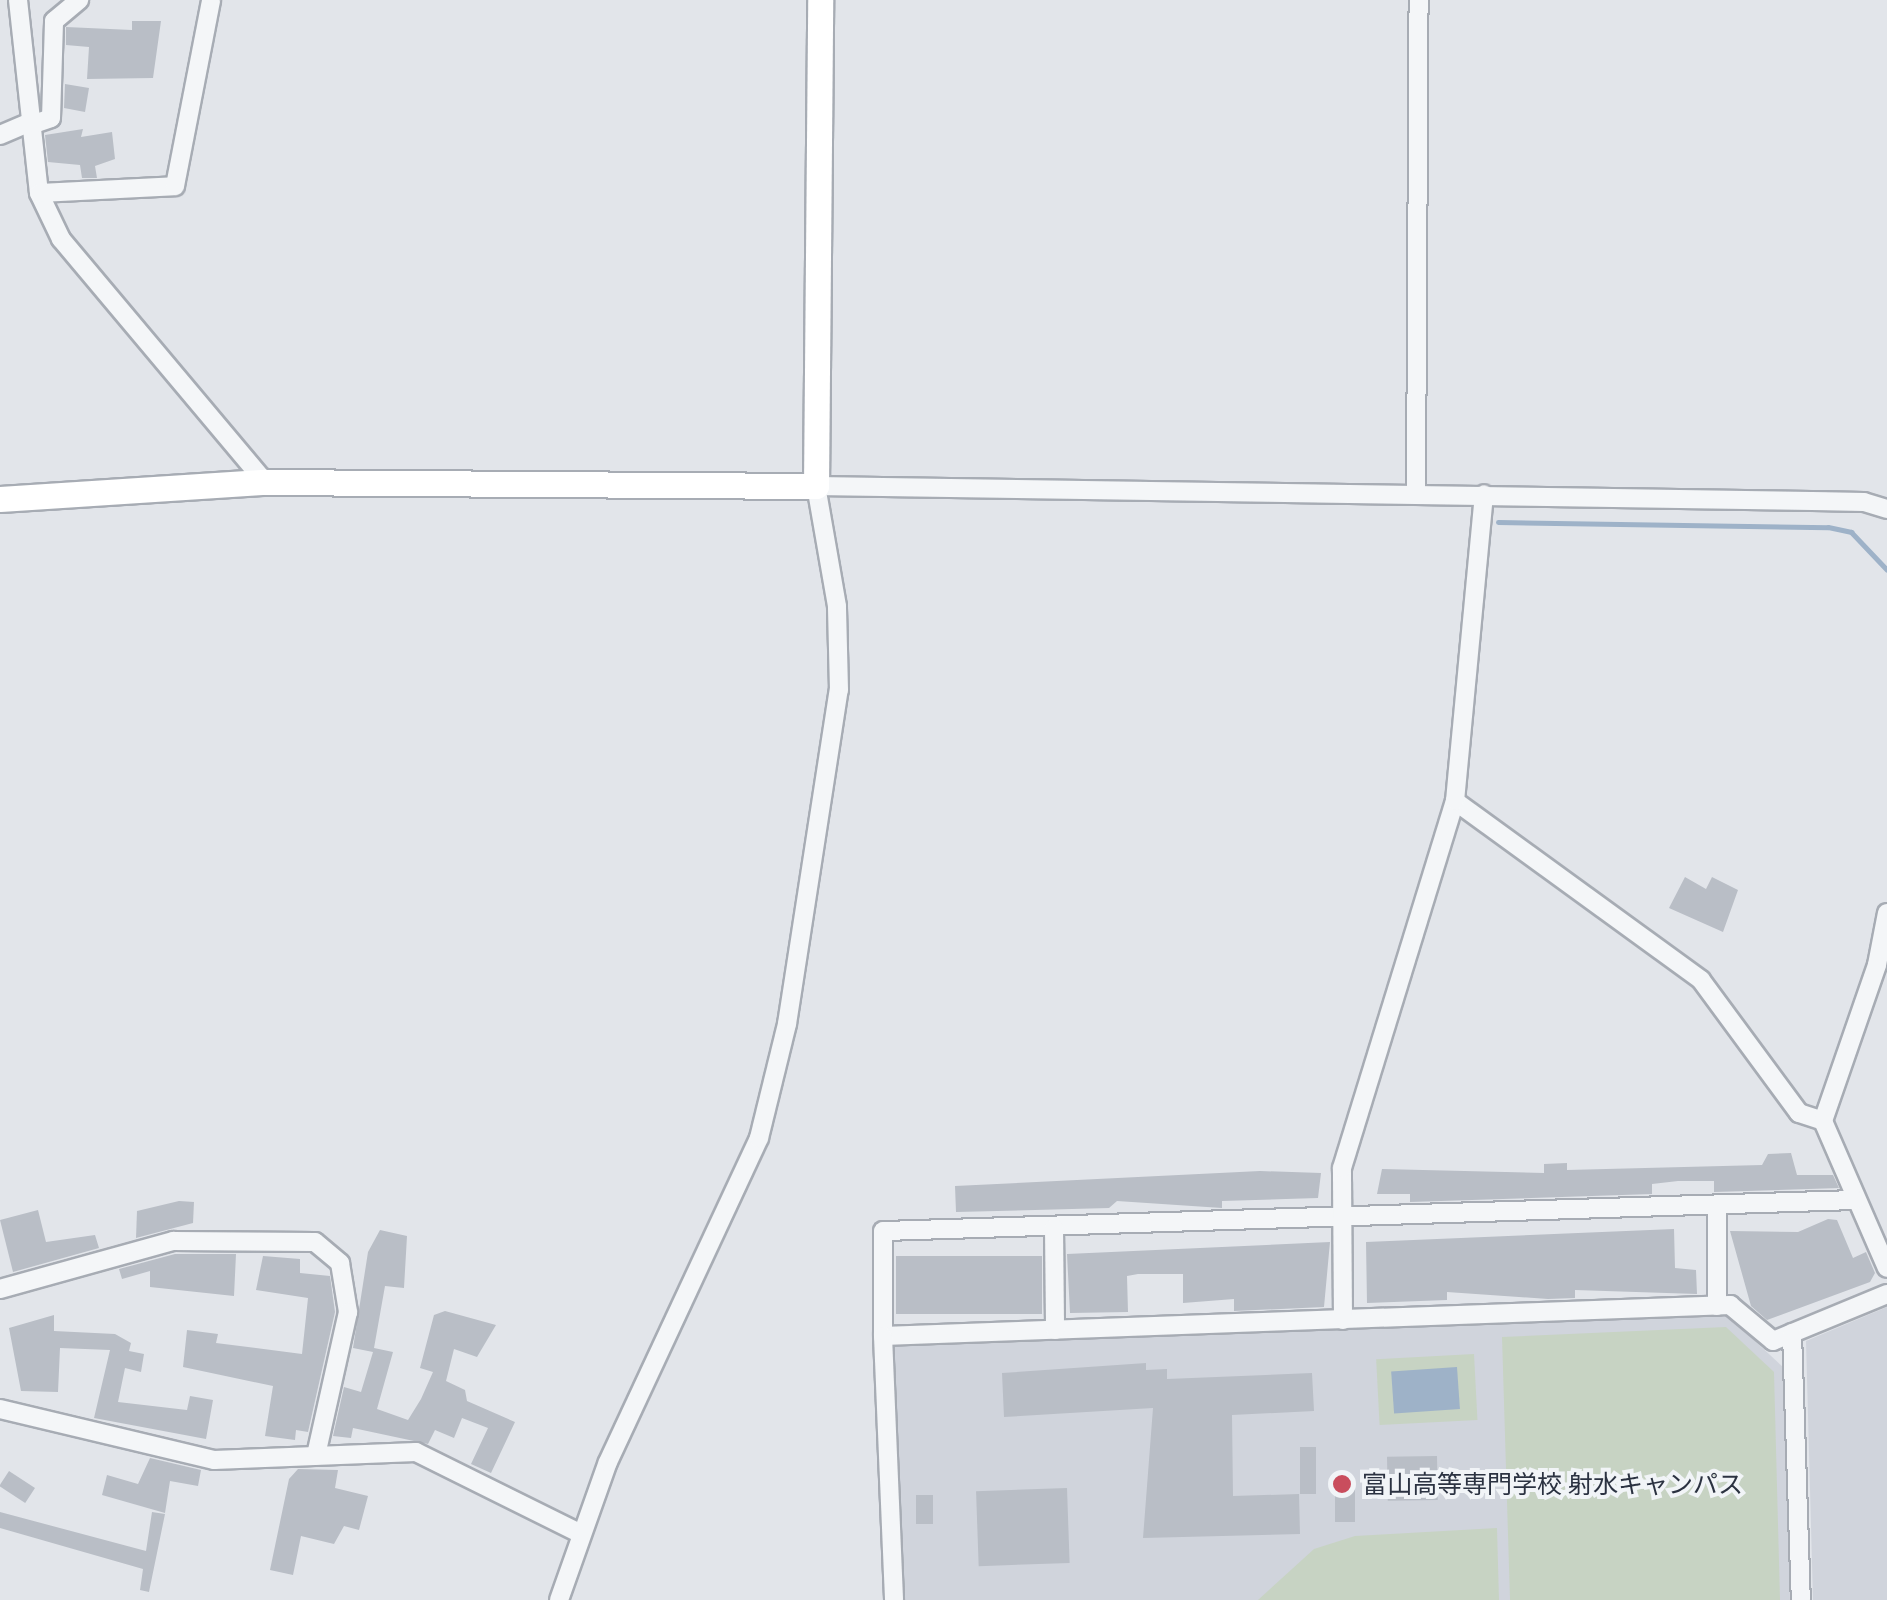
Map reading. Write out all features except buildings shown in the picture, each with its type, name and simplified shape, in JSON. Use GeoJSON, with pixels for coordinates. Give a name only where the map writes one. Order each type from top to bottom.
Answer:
{"type":"FeatureCollection","features":[{"type":"Feature","properties":{"kind":"street"},"geometry":{"type":"LineString","coordinates":[[18,0],[28,125],[39,192],[61,240],[265,482]]}},
{"type":"Feature","properties":{"kind":"street"},"geometry":{"type":"LineString","coordinates":[[0,136],[51,118],[54,21],[78,0]]}},
{"type":"Feature","properties":{"kind":"street"},"geometry":{"type":"LineString","coordinates":[[39,192],[175,186],[211,0]]}},
{"type":"Feature","properties":{"kind":"street"},"geometry":{"type":"LineString","coordinates":[[558,1600],[579,1533],[764,1119],[787,1024],[840,690],[825,537],[817,495],[820,0]]}},
{"type":"Feature","properties":{"kind":"street"},"geometry":{"type":"LineString","coordinates":[[1416,494],[1418,0]]}},
{"type":"Feature","properties":{"kind":"street"},"geometry":{"type":"LineString","coordinates":[[0,499],[265,482],[817,495],[1416,494],[1483,499],[1864,502],[1887,509]]}},
{"type":"Feature","properties":{"kind":"street"},"geometry":{"type":"LineString","coordinates":[[1343,1320],[1342,1168],[1455,800],[1483,499]]}},
{"type":"Feature","properties":{"kind":"street"},"geometry":{"type":"LineString","coordinates":[[1455,800],[1701,980],[1799,1113],[1823,1121]]}},
{"type":"Feature","properties":{"kind":"street"},"geometry":{"type":"LineString","coordinates":[[1887,912],[1877,965],[1823,1121],[1887,1268]]}},
{"type":"Feature","properties":{"kind":"street"},"geometry":{"type":"LineString","coordinates":[[894,1600],[883,1336],[883,1232],[1855,1200]]}},
{"type":"Feature","properties":{"kind":"street"},"geometry":{"type":"LineString","coordinates":[[1716,1306],[1717,1205]]}},
{"type":"Feature","properties":{"kind":"street"},"geometry":{"type":"LineString","coordinates":[[1054,1228],[1055,1330]]}},
{"type":"Feature","properties":{"kind":"street"},"geometry":{"type":"LineString","coordinates":[[0,1289],[173,1241],[315,1242],[340,1263],[348,1312],[316,1455]]}},
{"type":"Feature","properties":{"kind":"street"},"geometry":{"type":"LineString","coordinates":[[883,1336],[1730,1305],[1773,1341],[1887,1294]]}},
{"type":"Feature","properties":{"kind":"street"},"geometry":{"type":"LineString","coordinates":[[1792,1334],[1801,1600]]}},
{"type":"Feature","properties":{"kind":"street"},"geometry":{"type":"LineString","coordinates":[[0,1409],[214,1460],[416,1452],[579,1533]]}},
{"type":"Feature","properties":{"kind":"shaded area"},"geometry":{"type":"Polygon","coordinates":[[[1887,1307],[1887,1600],[1813,1600],[1806,1341],[1887,1307]]]}},
{"type":"Feature","properties":{"kind":"shaded area","name":"富山高等専門学校 射水キャンパス"},"geometry":{"type":"Polygon","coordinates":[[[1728,1316],[1784,1368],[1790,1600],[901,1600],[894,1346],[1728,1316]]]}},
{"type":"Feature","properties":{"kind":"green space"},"geometry":{"type":"Polygon","coordinates":[[[1726,1327],[1774,1372],[1780,1600],[1510,1600],[1502,1337],[1726,1327]]]}},
{"type":"Feature","properties":{"kind":"green space"},"geometry":{"type":"Polygon","coordinates":[[[1474,1354],[1477,1420],[1380,1425],[1376,1359],[1474,1354]]]}},
{"type":"Feature","properties":{"kind":"green space"},"geometry":{"type":"Polygon","coordinates":[[[1497,1528],[1499,1600],[1258,1600],[1314,1549],[1355,1536],[1497,1528]]]}},
{"type":"Feature","properties":{"kind":"water"},"geometry":{"type":"Polygon","coordinates":[[[1457,1367],[1460,1409],[1394,1414],[1391,1372],[1457,1367]]]}},
{"type":"Feature","properties":{"kind":"waterway"},"geometry":{"type":"LineString","coordinates":[[1498,522],[1828,527],[1851,532],[1887,570]]}},
{"type":"Feature","properties":{"kind":"place","name":"富山高等専門学校 射水キャンパス"},"geometry":{"type":"Point","coordinates":[1342,1484]}}]}
